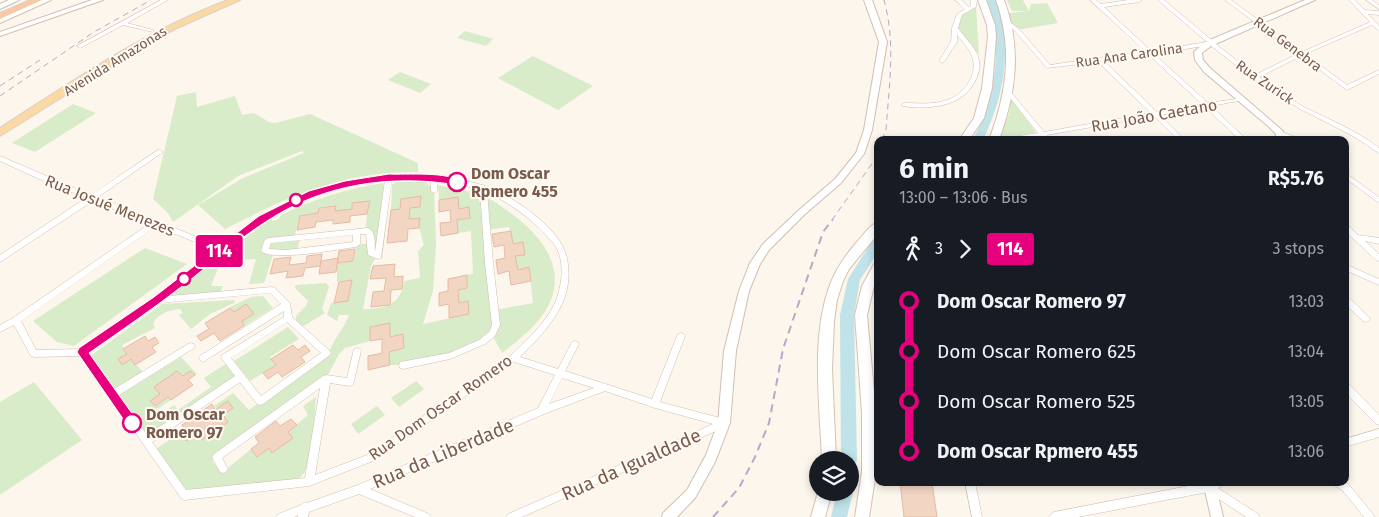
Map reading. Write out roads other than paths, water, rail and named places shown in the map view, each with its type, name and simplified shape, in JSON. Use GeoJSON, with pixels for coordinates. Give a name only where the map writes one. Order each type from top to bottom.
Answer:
{"type":"FeatureCollection","features":[{"type":"Feature","properties":{"kind":"highway"},"geometry":{"type":"LineString","coordinates":[[0,12],[27,0]]}},
{"type":"Feature","properties":{"kind":"highway"},"geometry":{"type":"LineString","coordinates":[[0,16],[38,0]]}},
{"type":"Feature","properties":{"kind":"main road"},"geometry":{"type":"LineString","coordinates":[[0,21],[47,0]]}},
{"type":"Feature","properties":{"kind":"main road","name":"Avenida Amazonas"},"geometry":{"type":"LineString","coordinates":[[0,126],[151,31],[221,0]]}},
{"type":"Feature","properties":{"kind":"main road","name":"Avenida Amazonas"},"geometry":{"type":"LineString","coordinates":[[0,133],[144,41],[201,12],[236,0]]}},
{"type":"Feature","properties":{"kind":"main road"},"geometry":{"type":"LineString","coordinates":[[967,136],[979,118],[987,88],[990,60],[990,25],[982,0]]}},
{"type":"Feature","properties":{"kind":"main road"},"geometry":{"type":"LineString","coordinates":[[996,136],[1003,118],[1009,93],[1011,56],[1009,24],[1000,0]]}},
{"type":"Feature","properties":{"kind":"main road"},"geometry":{"type":"LineString","coordinates":[[829,451],[826,345],[830,299],[838,279],[853,254],[874,230]]}},
{"type":"Feature","properties":{"kind":"main road"},"geometry":{"type":"LineString","coordinates":[[862,517],[869,472],[869,423],[861,315],[868,286],[874,275]]}},
{"type":"Feature","properties":{"kind":"main road"},"geometry":{"type":"LineString","coordinates":[[818,517],[822,501]]}},
{"type":"Feature","properties":{"kind":"street"},"geometry":{"type":"LineString","coordinates":[[0,6],[15,0]]}},
{"type":"Feature","properties":{"kind":"street"},"geometry":{"type":"LineString","coordinates":[[0,34],[99,0]]}},
{"type":"Feature","properties":{"kind":"street"},"geometry":{"type":"LineString","coordinates":[[80,46],[165,0]]}},
{"type":"Feature","properties":{"kind":"street"},"geometry":{"type":"LineString","coordinates":[[668,517],[691,494],[711,458],[724,423],[730,351],[747,280],[755,263],[766,247],[838,181],[856,161],[865,141],[883,42],[868,0]]}},
{"type":"Feature","properties":{"kind":"street"},"geometry":{"type":"LineString","coordinates":[[958,0],[969,9]]}},
{"type":"Feature","properties":{"kind":"street"},"geometry":{"type":"LineString","coordinates":[[942,61],[954,42],[955,28],[960,14],[974,6],[974,0]]}},
{"type":"Feature","properties":{"kind":"street"},"geometry":{"type":"LineString","coordinates":[[1092,0],[1240,136]]}},
{"type":"Feature","properties":{"kind":"street"},"geometry":{"type":"LineString","coordinates":[[1099,6],[1139,0]]}},
{"type":"Feature","properties":{"kind":"street","name":"Rua Zurick"},"geometry":{"type":"LineString","coordinates":[[1160,0],[1209,43],[1281,96],[1362,138],[1379,151]]}},
{"type":"Feature","properties":{"kind":"street","name":"Rua Genebra"},"geometry":{"type":"LineString","coordinates":[[1228,0],[1347,88],[1379,72]]}},
{"type":"Feature","properties":{"kind":"street"},"geometry":{"type":"LineString","coordinates":[[1279,136],[1242,99],[1207,70],[1199,60],[1198,52],[1209,43],[1260,22],[1301,2],[1311,0]]}},
{"type":"Feature","properties":{"kind":"street"},"geometry":{"type":"LineString","coordinates":[[1352,0],[1379,29]]}},
{"type":"Feature","properties":{"kind":"street"},"geometry":{"type":"LineString","coordinates":[[1368,0],[1379,7]]}},
{"type":"Feature","properties":{"kind":"street"},"geometry":{"type":"LineString","coordinates":[[1363,12],[1379,13]]}},
{"type":"Feature","properties":{"kind":"street"},"geometry":{"type":"LineString","coordinates":[[122,23],[151,31]]}},
{"type":"Feature","properties":{"kind":"street"},"geometry":{"type":"LineString","coordinates":[[1255,77],[1301,54],[1372,23]]}},
{"type":"Feature","properties":{"kind":"street","name":"Rua Ana Carolina"},"geometry":{"type":"LineString","coordinates":[[1009,24],[1017,30],[1050,67],[1209,43]]}},
{"type":"Feature","properties":{"kind":"street"},"geometry":{"type":"LineString","coordinates":[[955,28],[975,54],[990,60]]}},
{"type":"Feature","properties":{"kind":"street"},"geometry":{"type":"LineString","coordinates":[[904,105],[939,104],[953,101],[967,91],[976,73],[975,54]]}},
{"type":"Feature","properties":{"kind":"street"},"geometry":{"type":"LineString","coordinates":[[1100,60],[1178,136]]}},
{"type":"Feature","properties":{"kind":"street"},"geometry":{"type":"LineString","coordinates":[[1009,93],[1044,136]]}},
{"type":"Feature","properties":{"kind":"street","name":"Rua João Caetano"},"geometry":{"type":"LineString","coordinates":[[1026,136],[1242,99]]}},
{"type":"Feature","properties":{"kind":"street"},"geometry":{"type":"LineString","coordinates":[[0,259],[160,152]]}},
{"type":"Feature","properties":{"kind":"street","name":"Rua Josué Menezes"},"geometry":{"type":"LineString","coordinates":[[0,158],[39,176],[95,197],[221,250]]}},
{"type":"Feature","properties":{"kind":"street"},"geometry":{"type":"LineString","coordinates":[[357,232],[356,244],[286,253],[265,251],[268,241],[357,232],[370,232],[371,253],[378,256],[389,178]]}},
{"type":"Feature","properties":{"kind":"street","name":"Rua Dom Oscar Romero"},"geometry":{"type":"LineString","coordinates":[[389,178],[434,178],[483,188],[536,220],[559,245],[566,272],[563,291],[556,311],[534,339],[513,358],[370,458],[309,482],[184,495],[83,352],[158,300],[221,250],[277,210],[312,194],[345,184],[389,178]]}},
{"type":"Feature","properties":{"kind":"street"},"geometry":{"type":"LineString","coordinates":[[434,178],[434,191]]}},
{"type":"Feature","properties":{"kind":"street"},"geometry":{"type":"LineString","coordinates":[[1349,178],[1379,202]]}},
{"type":"Feature","properties":{"kind":"street","name":"Rua Dom Oscar Romero"},"geometry":{"type":"LineString","coordinates":[[403,365],[450,356],[482,342],[492,334],[496,325],[496,318],[483,188]]}},
{"type":"Feature","properties":{"kind":"street"},"geometry":{"type":"LineString","coordinates":[[274,221],[277,210]]}},
{"type":"Feature","properties":{"kind":"street"},"geometry":{"type":"LineString","coordinates":[[0,329],[16,320],[155,223]]}},
{"type":"Feature","properties":{"kind":"street"},"geometry":{"type":"LineString","coordinates":[[1349,231],[1379,258]]}},
{"type":"Feature","properties":{"kind":"street"},"geometry":{"type":"LineString","coordinates":[[1356,237],[1379,241]]}},
{"type":"Feature","properties":{"kind":"street"},"geometry":{"type":"LineString","coordinates":[[1349,269],[1379,282]]}},
{"type":"Feature","properties":{"kind":"street"},"geometry":{"type":"LineString","coordinates":[[158,300],[272,290],[287,304],[288,318],[328,353],[260,401],[225,357],[288,318]]}},
{"type":"Feature","properties":{"kind":"street"},"geometry":{"type":"LineString","coordinates":[[1349,303],[1366,319]]}},
{"type":"Feature","properties":{"kind":"street"},"geometry":{"type":"LineString","coordinates":[[203,358],[287,304]]}},
{"type":"Feature","properties":{"kind":"street"},"geometry":{"type":"LineString","coordinates":[[16,320],[34,354],[83,352]]}},
{"type":"Feature","properties":{"kind":"street"},"geometry":{"type":"LineString","coordinates":[[655,404],[681,336]]}},
{"type":"Feature","properties":{"kind":"street"},"geometry":{"type":"LineString","coordinates":[[541,411],[575,344]]}},
{"type":"Feature","properties":{"kind":"street"},"geometry":{"type":"LineString","coordinates":[[112,395],[192,346]]}},
{"type":"Feature","properties":{"kind":"street"},"geometry":{"type":"LineString","coordinates":[[223,469],[217,457],[326,378],[350,382],[357,351]]}},
{"type":"Feature","properties":{"kind":"street"},"geometry":{"type":"LineString","coordinates":[[513,358],[655,404],[724,423]]}},
{"type":"Feature","properties":{"kind":"street"},"geometry":{"type":"LineString","coordinates":[[145,441],[241,376]]}},
{"type":"Feature","properties":{"kind":"street"},"geometry":{"type":"LineString","coordinates":[[309,482],[326,378]]}},
{"type":"Feature","properties":{"kind":"street","name":"Rua da Liberdade"},"geometry":{"type":"LineString","coordinates":[[280,517],[304,512],[541,411],[604,388]]}},
{"type":"Feature","properties":{"kind":"street"},"geometry":{"type":"LineString","coordinates":[[1349,390],[1379,421]]}},
{"type":"Feature","properties":{"kind":"street","name":"Rua da Igualdade"},"geometry":{"type":"LineString","coordinates":[[511,517],[724,423]]}},
{"type":"Feature","properties":{"kind":"street"},"geometry":{"type":"LineString","coordinates":[[1349,442],[1379,433]]}},
{"type":"Feature","properties":{"kind":"street"},"geometry":{"type":"LineString","coordinates":[[971,486],[977,517]]}},
{"type":"Feature","properties":{"kind":"street"},"geometry":{"type":"LineString","coordinates":[[1054,517],[1201,486]]}},
{"type":"Feature","properties":{"kind":"street"},"geometry":{"type":"LineString","coordinates":[[1211,486],[1217,517]]}},
{"type":"Feature","properties":{"kind":"street"},"geometry":{"type":"LineString","coordinates":[[1214,486],[1255,517]]}},
{"type":"Feature","properties":{"kind":"street"},"geometry":{"type":"LineString","coordinates":[[1343,486],[1370,517]]}},
{"type":"Feature","properties":{"kind":"street"},"geometry":{"type":"LineString","coordinates":[[359,489],[426,517]]}},
{"type":"Feature","properties":{"kind":"waterway"},"geometry":{"type":"LineString","coordinates":[[980,136],[994,99],[1000,66],[1001,35],[999,22],[991,0]]}},
{"type":"Feature","properties":{"kind":"waterway"},"geometry":{"type":"LineString","coordinates":[[849,451],[847,315],[854,279],[874,247]]}},
{"type":"Feature","properties":{"kind":"waterway"},"geometry":{"type":"LineString","coordinates":[[839,517],[843,501]]}},
{"type":"Feature","properties":{"kind":"railway"},"geometry":{"type":"LineString","coordinates":[[0,96],[94,32],[151,0]]}},
{"type":"Feature","properties":{"kind":"railway"},"geometry":{"type":"LineString","coordinates":[[884,0],[890,32],[891,65],[886,130],[884,136]]}},
{"type":"Feature","properties":{"kind":"railway"},"geometry":{"type":"LineString","coordinates":[[0,86],[40,60]]}},
{"type":"Feature","properties":{"kind":"railway"},"geometry":{"type":"LineString","coordinates":[[832,220],[874,161]]}},
{"type":"Feature","properties":{"kind":"railway"},"geometry":{"type":"LineString","coordinates":[[713,517],[739,488],[755,457],[769,423],[783,349],[823,232],[833,219]]}},
{"type":"Feature","properties":{"kind":"place","name":"Dom Oscar Rpmero 455"},"geometry":{"type":"Point","coordinates":[457,182]}},
{"type":"Feature","properties":{"kind":"place","name":"Dom Oscar Romero 97"},"geometry":{"type":"Point","coordinates":[132,423]}}]}
